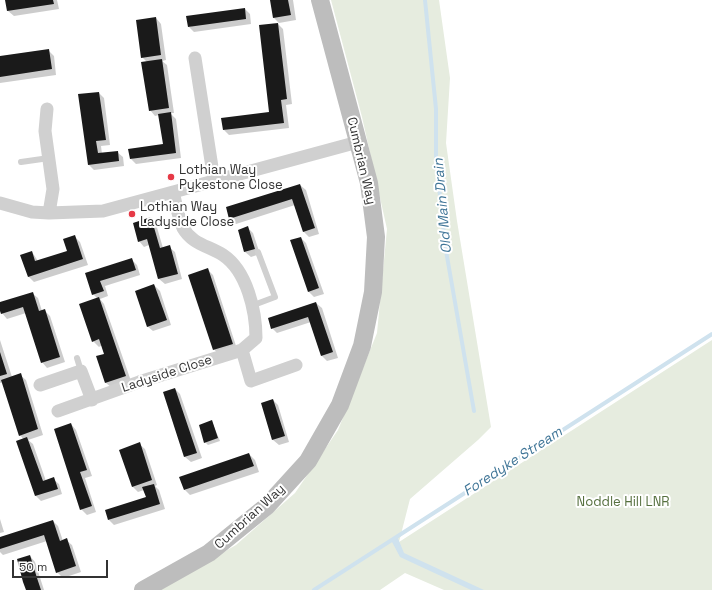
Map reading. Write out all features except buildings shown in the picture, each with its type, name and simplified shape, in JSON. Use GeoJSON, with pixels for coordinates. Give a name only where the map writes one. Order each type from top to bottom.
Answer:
{"type":"FeatureCollection","features":[{"type":"Feature","properties":{"kind":"street","name":"Cumbrian Way"},"geometry":{"type":"LineString","coordinates":[[143,590],[209,553],[266,506],[308,461],[340,405],[362,346],[373,292],[376,238],[369,183],[320,0]]}},
{"type":"Feature","properties":{"kind":"street"},"geometry":{"type":"LineString","coordinates":[[195,58],[214,180]]}},
{"type":"Feature","properties":{"kind":"street"},"geometry":{"type":"LineString","coordinates":[[47,109],[45,132],[53,189],[49,213]]}},
{"type":"Feature","properties":{"kind":"street"},"geometry":{"type":"LineString","coordinates":[[0,203],[32,212],[49,213],[103,211],[358,142]]}},
{"type":"Feature","properties":{"kind":"street","name":"Ladyside Close"},"geometry":{"type":"LineString","coordinates":[[58,411],[139,382],[242,350],[256,338],[256,325],[251,306],[246,289],[236,266],[223,255],[196,242],[183,228],[173,192]]}},
{"type":"Feature","properties":{"kind":"street"},"geometry":{"type":"LineString","coordinates":[[242,350],[251,381],[296,365]]}},
{"type":"Feature","properties":{"kind":"street"},"geometry":{"type":"LineString","coordinates":[[40,385],[81,371],[92,400]]}},
{"type":"Feature","properties":{"kind":"lane"},"geometry":{"type":"LineString","coordinates":[[21,162],[49,158]]}},
{"type":"Feature","properties":{"kind":"lane"},"geometry":{"type":"LineString","coordinates":[[251,306],[275,297],[258,252]]}},
{"type":"Feature","properties":{"kind":"lane"},"geometry":{"type":"LineString","coordinates":[[77,358],[81,371]]}},
{"type":"Feature","properties":{"kind":"green space","name":"Noddle Hill LNR"},"geometry":{"type":"Polygon","coordinates":[[[331,0],[439,0],[450,78],[446,143],[457,221],[491,427],[410,499],[399,542],[712,340],[712,590],[444,590],[405,573],[380,590],[158,590],[236,545],[295,493],[338,430],[377,333],[387,229],[362,117],[331,0]]]}},
{"type":"Feature","properties":{"kind":"water"},"geometry":{"type":"Polygon","coordinates":[[[397,536],[404,553],[484,590],[471,590],[400,557],[391,540],[397,536]]]}},
{"type":"Feature","properties":{"kind":"waterway","name":"Old Main Drain"},"geometry":{"type":"LineString","coordinates":[[425,0],[436,109],[436,157],[445,245],[474,411]]}},
{"type":"Feature","properties":{"kind":"waterway","name":"Foredyke Stream"},"geometry":{"type":"LineString","coordinates":[[314,590],[712,334]]}},
{"type":"Feature","properties":{"kind":"place","name":"Lothian Way Pykestone Close"},"geometry":{"type":"Point","coordinates":[171,177]}},
{"type":"Feature","properties":{"kind":"place","name":"Lothian Way Ladyside Close"},"geometry":{"type":"Point","coordinates":[132,214]}}]}
